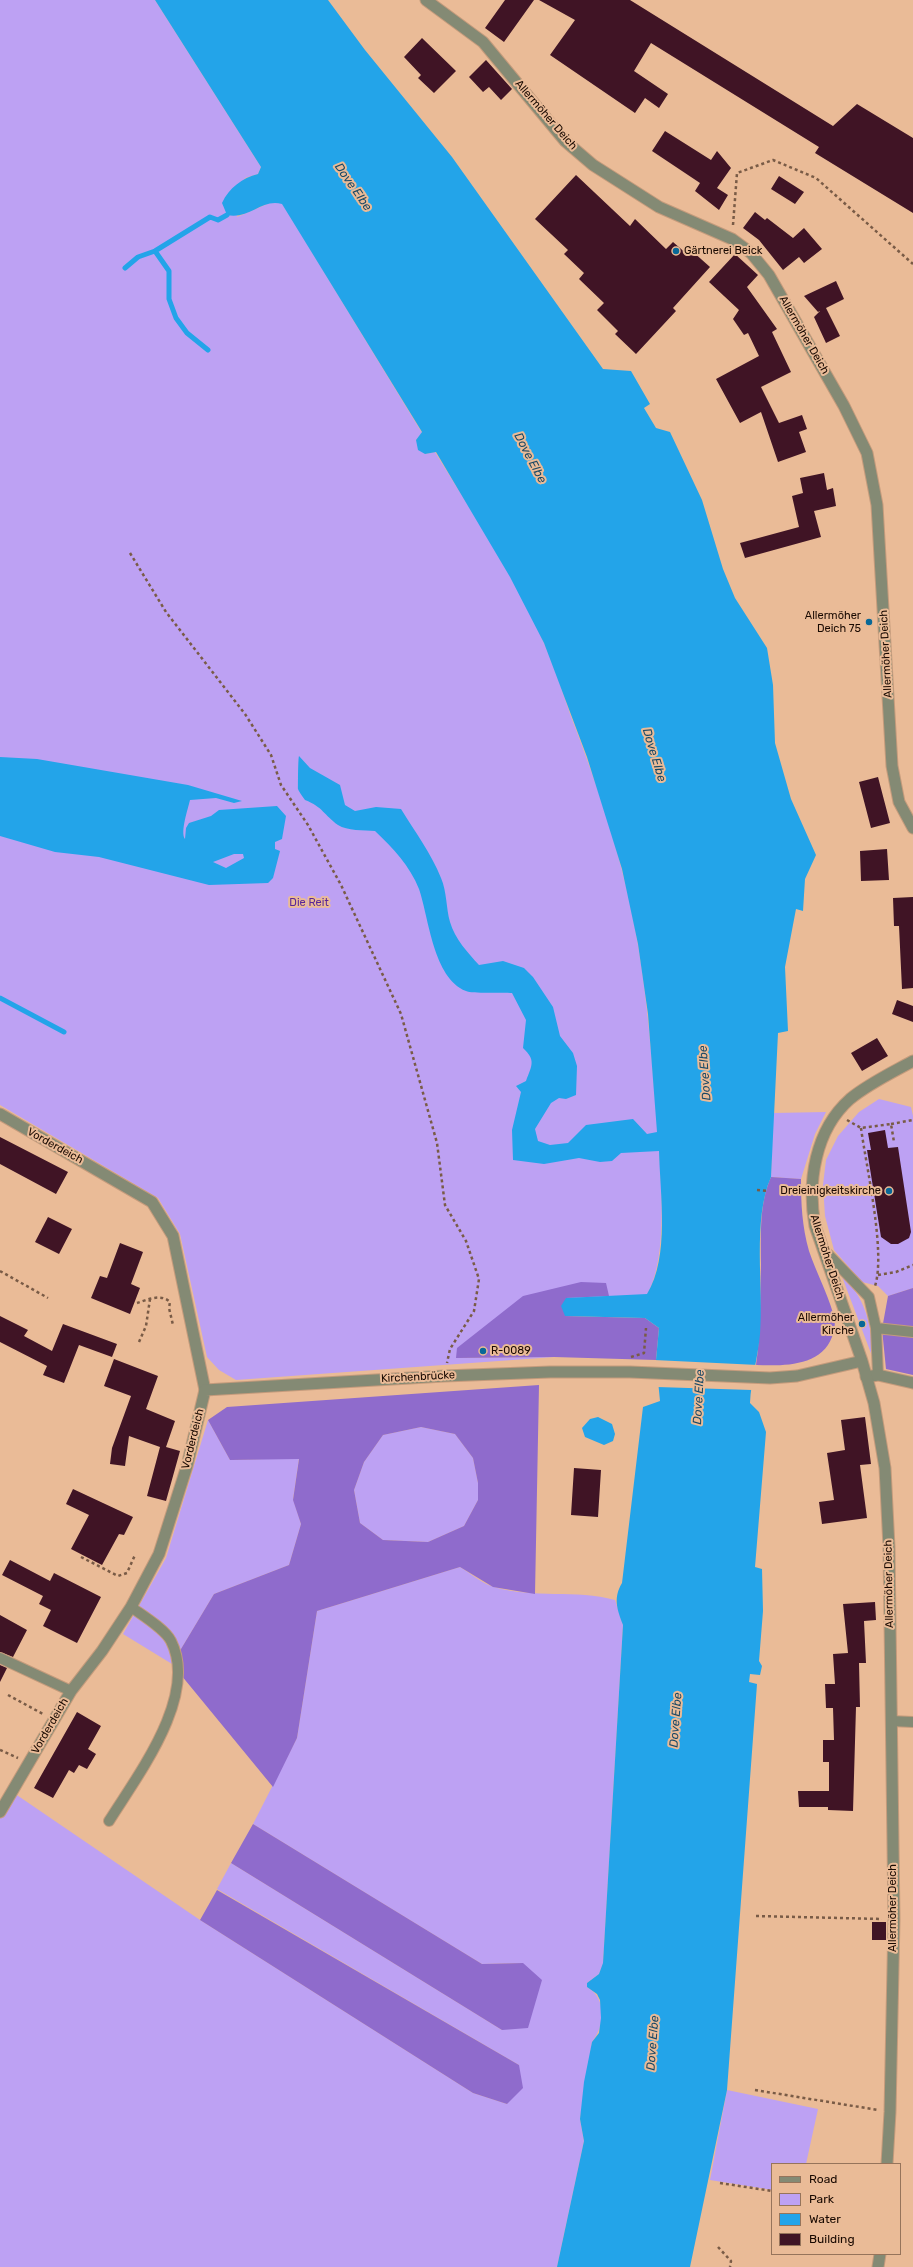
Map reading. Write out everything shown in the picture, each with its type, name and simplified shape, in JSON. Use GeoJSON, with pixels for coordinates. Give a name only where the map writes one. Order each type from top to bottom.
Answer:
{"type":"FeatureCollection","features":[{"type":"Feature","properties":{"kind":"street","name":"Allermöher Deich"},"geometry":{"type":"LineString","coordinates":[[426,0],[483,42],[566,140],[593,165],[659,207],[732,239],[750,253],[769,275],[844,406],[866,453],[877,505],[892,766],[899,802],[913,828]]}},
{"type":"Feature","properties":{"kind":"street","name":"Allermöher Deich"},"geometry":{"type":"LineString","coordinates":[[887,2163],[890,2112],[894,1919],[889,1547],[885,1468],[874,1403],[862,1361],[822,1248],[811,1207],[812,1176],[820,1142],[836,1114],[851,1099],[913,1061]]}},
{"type":"Feature","properties":{"kind":"street","name":"Vorderdeich"},"geometry":{"type":"LineString","coordinates":[[0,1114],[152,1202],[173,1236],[206,1390],[187,1466],[160,1554],[132,1607],[102,1651],[71,1691],[0,1812]]}},
{"type":"Feature","properties":{"kind":"street","name":"Kirchenbrücke"},"geometry":{"type":"LineString","coordinates":[[206,1390],[444,1376],[550,1372],[627,1372],[770,1378],[797,1376],[862,1361]]}},
{"type":"Feature","properties":{"kind":"street"},"geometry":{"type":"LineString","coordinates":[[866,1377],[878,1376],[913,1384]]}},
{"type":"Feature","properties":{"kind":"street"},"geometry":{"type":"LineString","coordinates":[[878,2267],[880,2255]]}},
{"type":"Feature","properties":{"kind":"lane"},"geometry":{"type":"LineString","coordinates":[[822,1248],[869,1297],[876,1328],[878,1376]]}},
{"type":"Feature","properties":{"kind":"lane"},"geometry":{"type":"LineString","coordinates":[[876,1328],[913,1332]]}},
{"type":"Feature","properties":{"kind":"lane"},"geometry":{"type":"LineString","coordinates":[[109,1821],[158,1743],[174,1701],[179,1667],[170,1639],[132,1607]]}},
{"type":"Feature","properties":{"kind":"lane"},"geometry":{"type":"LineString","coordinates":[[0,1658],[71,1691]]}},
{"type":"Feature","properties":{"kind":"lane"},"geometry":{"type":"LineString","coordinates":[[891,1721],[913,1722]]}},
{"type":"Feature","properties":{"kind":"path"},"geometry":{"type":"LineString","coordinates":[[732,239],[737,173],[773,160],[816,178],[913,264]]}},
{"type":"Feature","properties":{"kind":"path"},"geometry":{"type":"LineString","coordinates":[[130,553],[166,612],[245,714],[271,756],[280,785],[308,825],[341,885],[401,1014],[437,1143],[446,1205],[466,1241],[479,1279],[474,1311],[450,1349],[444,1376]]}},
{"type":"Feature","properties":{"kind":"path"},"geometry":{"type":"LineString","coordinates":[[854,1124],[861,1128],[913,1120]]}},
{"type":"Feature","properties":{"kind":"path"},"geometry":{"type":"LineString","coordinates":[[891,1124],[894,1142]]}},
{"type":"Feature","properties":{"kind":"path"},"geometry":{"type":"LineString","coordinates":[[861,1128],[878,1246],[878,1275],[869,1297]]}},
{"type":"Feature","properties":{"kind":"path"},"geometry":{"type":"LineString","coordinates":[[757,1190],[768,1190]]}},
{"type":"Feature","properties":{"kind":"path"},"geometry":{"type":"LineString","coordinates":[[878,1275],[896,1272],[913,1265]]}},
{"type":"Feature","properties":{"kind":"path"},"geometry":{"type":"LineString","coordinates":[[0,1271],[48,1298]]}},
{"type":"Feature","properties":{"kind":"path"},"geometry":{"type":"LineString","coordinates":[[139,1342],[146,1326],[150,1299]]}},
{"type":"Feature","properties":{"kind":"path"},"geometry":{"type":"LineString","coordinates":[[137,1303],[150,1299],[167,1299],[170,1302],[169,1308],[173,1325]]}},
{"type":"Feature","properties":{"kind":"path"},"geometry":{"type":"LineString","coordinates":[[627,1372],[624,1359],[644,1353],[646,1328]]}},
{"type":"Feature","properties":{"kind":"path"},"geometry":{"type":"LineString","coordinates":[[81,1557],[118,1576],[127,1573],[135,1555]]}},
{"type":"Feature","properties":{"kind":"path"},"geometry":{"type":"LineString","coordinates":[[8,1695],[54,1720]]}},
{"type":"Feature","properties":{"kind":"path"},"geometry":{"type":"LineString","coordinates":[[0,1750],[29,1763]]}},
{"type":"Feature","properties":{"kind":"path"},"geometry":{"type":"LineString","coordinates":[[756,1916],[894,1919]]}},
{"type":"Feature","properties":{"kind":"path"},"geometry":{"type":"LineString","coordinates":[[755,2090],[890,2112]]}},
{"type":"Feature","properties":{"kind":"path"},"geometry":{"type":"LineString","coordinates":[[720,2183],[771,2191]]}},
{"type":"Feature","properties":{"kind":"path"},"geometry":{"type":"LineString","coordinates":[[718,2246],[731,2261],[730,2267]]}},
{"type":"Feature","properties":{"kind":"green space","name":"Die Reit"},"geometry":{"type":"Polygon","coordinates":[[[0,0],[155,0],[261,167],[258,174],[245,178],[237,217],[274,201],[282,203],[422,433],[416,440],[425,454],[435,452],[506,569],[520,594],[548,652],[601,799],[633,915],[649,1034],[657,1123],[662,1211],[659,1257],[654,1278],[647,1295],[565,1316],[456,1358],[554,1357],[236,1380],[219,1370],[207,1357],[180,1234],[158,1198],[0,1105],[0,0]]]}},
{"type":"Feature","properties":{"kind":"green space"},"geometry":{"type":"Polygon","coordinates":[[[879,1099],[911,1107],[913,1116],[913,1288],[888,1296],[878,1286],[862,1282],[834,1250],[825,1216],[823,1185],[826,1160],[838,1136],[859,1112],[879,1099]]]}},
{"type":"Feature","properties":{"kind":"green space"},"geometry":{"type":"Polygon","coordinates":[[[826,1112],[815,1134],[801,1179],[771,1177],[773,1113],[826,1112]]]}},
{"type":"Feature","properties":{"kind":"green space"},"geometry":{"type":"Polygon","coordinates":[[[841,1274],[856,1292],[866,1312],[871,1333],[872,1356],[841,1274]]]}},
{"type":"Feature","properties":{"kind":"green space"},"geometry":{"type":"Polygon","coordinates":[[[208,1420],[230,1460],[299,1458],[293,1499],[301,1524],[289,1565],[214,1594],[172,1664],[123,1634],[166,1558],[208,1420]]]}},
{"type":"Feature","properties":{"kind":"green space"},"geometry":{"type":"Polygon","coordinates":[[[421,1427],[455,1434],[473,1458],[478,1483],[478,1500],[464,1526],[428,1542],[383,1540],[360,1523],[354,1490],[364,1462],[383,1435],[421,1427]]]}},
{"type":"Feature","properties":{"kind":"green space"},"geometry":{"type":"Polygon","coordinates":[[[460,1567],[485,1583],[509,1591],[524,1593],[585,1595],[615,1600],[623,1625],[603,1964],[599,1974],[587,1983],[587,1987],[598,1998],[601,2004],[602,2020],[597,2035],[592,2042],[580,2119],[584,2141],[557,2267],[0,2267],[0,1804],[8,1789],[200,1920],[473,2093],[507,2104],[519,2065],[217,1889],[231,1863],[502,2030],[523,1963],[482,1964],[253,1824],[297,1738],[317,1611],[460,1567]]]}},
{"type":"Feature","properties":{"kind":"green space"},"geometry":{"type":"Polygon","coordinates":[[[727,2090],[818,2109],[806,2163],[771,2163],[771,2190],[710,2180],[727,2090]]]}},
{"type":"Feature","properties":{"kind":"shaded area"},"geometry":{"type":"Polygon","coordinates":[[[771,1177],[801,1179],[802,1215],[809,1251],[831,1305],[835,1325],[832,1337],[827,1347],[810,1359],[800,1363],[756,1365],[760,1314],[761,1231],[764,1198],[771,1177]]]}},
{"type":"Feature","properties":{"kind":"shaded area"},"geometry":{"type":"Polygon","coordinates":[[[581,1282],[606,1283],[609,1296],[566,1298],[565,1316],[645,1318],[659,1328],[656,1360],[554,1357],[456,1358],[457,1348],[523,1296],[581,1282]]]}},
{"type":"Feature","properties":{"kind":"shaded area"},"geometry":{"type":"Polygon","coordinates":[[[913,1288],[913,1375],[886,1369],[882,1329],[888,1296],[913,1288]]]}},
{"type":"Feature","properties":{"kind":"shaded area"},"geometry":{"type":"Polygon","coordinates":[[[539,1385],[535,1594],[493,1587],[460,1567],[317,1611],[297,1738],[273,1787],[172,1664],[214,1594],[289,1565],[301,1524],[293,1500],[299,1459],[230,1460],[208,1420],[227,1407],[539,1385]],[[421,1427],[383,1435],[364,1462],[354,1490],[360,1523],[383,1540],[428,1542],[464,1526],[478,1500],[478,1483],[473,1458],[455,1434],[421,1427]]]}},
{"type":"Feature","properties":{"kind":"shaded area"},"geometry":{"type":"Polygon","coordinates":[[[253,1824],[482,1964],[523,1963],[542,1980],[528,2028],[502,2030],[231,1863],[253,1824]]]}},
{"type":"Feature","properties":{"kind":"shaded area"},"geometry":{"type":"Polygon","coordinates":[[[217,1890],[519,2065],[523,2088],[507,2104],[473,2093],[200,1920],[217,1890]]]}},
{"type":"Feature","properties":{"kind":"water","name":"Dove Elbe"},"geometry":{"type":"Polygon","coordinates":[[[155,0],[328,0],[365,50],[452,157],[603,369],[631,371],[650,404],[644,408],[656,428],[670,432],[702,500],[723,569],[735,598],[767,648],[773,685],[775,743],[791,799],[816,855],[805,879],[803,911],[796,909],[785,967],[788,1031],[778,1033],[771,1177],[765,1194],[760,1233],[760,1334],[750,1403],[759,1412],[766,1432],[755,1567],[762,1569],[763,1611],[759,1661],[762,1666],[760,1675],[750,1674],[749,1682],[757,1684],[727,2090],[690,2267],[557,2267],[584,2141],[580,2119],[584,2082],[592,2042],[599,2033],[601,2018],[600,2000],[597,1994],[587,1987],[587,1983],[599,1974],[603,1963],[623,1625],[618,1609],[617,1599],[619,1588],[622,1583],[643,1407],[660,1401],[656,1360],[659,1328],[645,1318],[565,1316],[561,1306],[566,1298],[647,1294],[654,1279],[659,1262],[661,1244],[662,1205],[659,1151],[621,1153],[612,1161],[600,1162],[579,1158],[544,1164],[513,1160],[512,1130],[521,1092],[516,1086],[526,1081],[532,1063],[530,1056],[523,1048],[526,1020],[512,993],[469,992],[455,984],[446,974],[439,961],[434,946],[419,889],[406,865],[375,831],[342,827],[333,821],[316,805],[305,800],[298,789],[299,756],[310,768],[340,785],[345,805],[355,811],[376,807],[401,809],[428,851],[437,869],[444,889],[450,922],[462,945],[479,965],[503,961],[524,968],[533,977],[553,1007],[560,1036],[573,1053],[577,1066],[576,1095],[566,1099],[559,1098],[551,1103],[535,1129],[538,1141],[550,1145],[568,1143],[586,1125],[633,1119],[647,1134],[657,1132],[648,1014],[638,944],[622,869],[587,757],[544,643],[510,577],[436,452],[425,454],[418,450],[416,440],[422,432],[282,204],[268,204],[242,215],[227,215],[222,203],[228,193],[241,181],[258,174],[261,167],[155,0]]]}},
{"type":"Feature","properties":{"kind":"water"},"geometry":{"type":"Polygon","coordinates":[[[0,757],[37,759],[188,785],[242,801],[234,803],[216,798],[190,800],[183,831],[185,839],[186,828],[189,823],[211,816],[219,810],[277,806],[286,816],[282,839],[275,842],[275,849],[280,851],[273,878],[268,883],[209,885],[99,857],[55,852],[0,836],[0,757]],[[234,854],[213,862],[226,868],[244,858],[243,854],[234,854]]]}},
{"type":"Feature","properties":{"kind":"water"},"geometry":{"type":"Polygon","coordinates":[[[598,1417],[612,1424],[615,1434],[613,1441],[604,1445],[585,1437],[582,1428],[590,1419],[598,1417]]]}},
{"type":"Feature","properties":{"kind":"pier"},"geometry":{"type":"Polygon","coordinates":[[[654,1360],[758,1365],[752,1390],[657,1387],[654,1360]]]}},
{"type":"Feature","properties":{"kind":"building"},"geometry":{"type":"Polygon","coordinates":[[[505,0],[534,0],[504,42],[485,28],[505,0]]]}},
{"type":"Feature","properties":{"kind":"building"},"geometry":{"type":"Polygon","coordinates":[[[539,0],[630,0],[833,126],[857,104],[913,138],[913,213],[815,153],[819,147],[651,43],[634,71],[668,94],[659,108],[645,98],[635,113],[550,55],[575,20],[539,0]]]}},
{"type":"Feature","properties":{"kind":"building"},"geometry":{"type":"Polygon","coordinates":[[[422,38],[456,71],[434,93],[418,78],[421,75],[404,57],[422,38]]]}},
{"type":"Feature","properties":{"kind":"building"},"geometry":{"type":"Polygon","coordinates":[[[486,60],[512,89],[501,100],[489,87],[483,92],[469,77],[486,60]]]}},
{"type":"Feature","properties":{"kind":"building"},"geometry":{"type":"Polygon","coordinates":[[[665,131],[711,160],[717,151],[731,168],[717,188],[728,195],[719,210],[695,191],[700,183],[652,151],[665,131]]]}},
{"type":"Feature","properties":{"kind":"building"},"geometry":{"type":"Polygon","coordinates":[[[576,175],[630,226],[635,219],[666,249],[673,242],[688,255],[692,251],[710,267],[673,308],[676,311],[636,354],[615,334],[618,331],[597,310],[604,303],[579,279],[584,273],[564,254],[568,250],[535,219],[576,175]]]}},
{"type":"Feature","properties":{"kind":"building"},"geometry":{"type":"Polygon","coordinates":[[[779,176],[804,192],[795,204],[771,189],[779,176]]]}},
{"type":"Feature","properties":{"kind":"building"},"geometry":{"type":"Polygon","coordinates":[[[755,212],[765,220],[767,218],[793,238],[804,228],[822,249],[804,263],[799,257],[783,270],[759,240],[743,228],[755,212]]]}},
{"type":"Feature","properties":{"kind":"building"},"geometry":{"type":"Polygon","coordinates":[[[735,254],[758,275],[747,287],[777,329],[772,332],[791,372],[761,387],[779,423],[802,415],[807,429],[799,432],[806,452],[778,462],[761,412],[740,423],[716,379],[759,356],[748,333],[744,335],[733,319],[739,310],[709,282],[735,254]]]}},
{"type":"Feature","properties":{"kind":"building"},"geometry":{"type":"Polygon","coordinates":[[[836,281],[844,299],[826,308],[840,336],[826,343],[814,317],[820,311],[818,312],[804,296],[836,281]]]}},
{"type":"Feature","properties":{"kind":"building"},"geometry":{"type":"Polygon","coordinates":[[[824,473],[827,490],[833,488],[836,506],[814,511],[821,537],[745,558],[740,543],[799,527],[792,496],[803,493],[800,478],[824,473]]]}},
{"type":"Feature","properties":{"kind":"building"},"geometry":{"type":"Polygon","coordinates":[[[878,777],[890,823],[871,828],[859,782],[878,777]]]}},
{"type":"Feature","properties":{"kind":"building"},"geometry":{"type":"Polygon","coordinates":[[[887,849],[889,880],[861,881],[860,851],[887,849]]]}},
{"type":"Feature","properties":{"kind":"building"},"geometry":{"type":"Polygon","coordinates":[[[913,897],[913,988],[902,989],[899,926],[894,926],[893,898],[913,897]]]}},
{"type":"Feature","properties":{"kind":"building"},"geometry":{"type":"Polygon","coordinates":[[[897,1000],[913,1006],[913,1022],[892,1014],[897,1000]]]}},
{"type":"Feature","properties":{"kind":"building"},"geometry":{"type":"Polygon","coordinates":[[[877,1038],[888,1056],[862,1071],[851,1053],[877,1038]]]}},
{"type":"Feature","properties":{"kind":"building","name":"Dreieinigkeitskirche"},"geometry":{"type":"Polygon","coordinates":[[[885,1130],[888,1148],[898,1147],[911,1232],[909,1238],[898,1244],[891,1244],[881,1237],[867,1150],[871,1150],[868,1133],[885,1130]]]}},
{"type":"Feature","properties":{"kind":"building"},"geometry":{"type":"Polygon","coordinates":[[[0,1137],[68,1172],[56,1194],[0,1164],[0,1137]]]}},
{"type":"Feature","properties":{"kind":"building"},"geometry":{"type":"Polygon","coordinates":[[[48,1217],[72,1229],[59,1254],[35,1242],[48,1217]]]}},
{"type":"Feature","properties":{"kind":"building"},"geometry":{"type":"Polygon","coordinates":[[[120,1243],[143,1252],[131,1284],[140,1288],[130,1314],[91,1298],[100,1276],[107,1278],[120,1243]]]}},
{"type":"Feature","properties":{"kind":"building"},"geometry":{"type":"Polygon","coordinates":[[[0,1316],[28,1330],[24,1336],[52,1351],[63,1324],[117,1344],[112,1357],[79,1345],[64,1383],[43,1375],[47,1366],[0,1342],[0,1316]]]}},
{"type":"Feature","properties":{"kind":"building"},"geometry":{"type":"Polygon","coordinates":[[[114,1359],[158,1376],[146,1409],[175,1421],[166,1447],[180,1451],[166,1501],[147,1496],[160,1447],[129,1436],[125,1466],[110,1464],[112,1448],[131,1396],[104,1386],[114,1359]]]}},
{"type":"Feature","properties":{"kind":"building"},"geometry":{"type":"Polygon","coordinates":[[[865,1417],[871,1464],[860,1465],[867,1518],[822,1524],[819,1502],[834,1500],[827,1453],[845,1450],[841,1420],[865,1417]]]}},
{"type":"Feature","properties":{"kind":"building"},"geometry":{"type":"Polygon","coordinates":[[[574,1468],[601,1470],[598,1517],[571,1515],[574,1468]]]}},
{"type":"Feature","properties":{"kind":"building"},"geometry":{"type":"Polygon","coordinates":[[[73,1489],[133,1517],[124,1535],[119,1534],[102,1565],[71,1549],[89,1515],[66,1504],[73,1489]]]}},
{"type":"Feature","properties":{"kind":"building"},"geometry":{"type":"Polygon","coordinates":[[[10,1560],[50,1581],[54,1573],[101,1597],[77,1643],[43,1626],[51,1610],[39,1604],[43,1596],[2,1575],[10,1560]]]}},
{"type":"Feature","properties":{"kind":"building"},"geometry":{"type":"Polygon","coordinates":[[[875,1602],[876,1620],[864,1621],[866,1663],[859,1663],[860,1707],[856,1707],[853,1811],[828,1810],[828,1807],[799,1807],[798,1791],[829,1791],[829,1762],[823,1762],[823,1740],[834,1740],[833,1708],[826,1708],[825,1684],[835,1684],[833,1654],[848,1653],[843,1604],[875,1602]]]}},
{"type":"Feature","properties":{"kind":"building"},"geometry":{"type":"Polygon","coordinates":[[[0,1615],[27,1630],[13,1657],[0,1652],[0,1615]]]}},
{"type":"Feature","properties":{"kind":"building"},"geometry":{"type":"Polygon","coordinates":[[[0,1665],[7,1668],[0,1682],[0,1665]]]}},
{"type":"Feature","properties":{"kind":"building"},"geometry":{"type":"Polygon","coordinates":[[[77,1712],[101,1726],[88,1749],[96,1754],[87,1769],[79,1765],[74,1773],[69,1770],[53,1798],[34,1788],[77,1712]]]}},
{"type":"Feature","properties":{"kind":"building"},"geometry":{"type":"Polygon","coordinates":[[[872,1922],[886,1922],[886,1940],[872,1940],[872,1922]]]}},
{"type":"Feature","properties":{"kind":"waterway"},"geometry":{"type":"LineString","coordinates":[[125,268],[138,257],[155,251],[210,217],[218,220],[227,215]]}},
{"type":"Feature","properties":{"kind":"waterway"},"geometry":{"type":"LineString","coordinates":[[155,251],[169,271],[169,299],[176,318],[187,333],[208,350]]}},
{"type":"Feature","properties":{"kind":"waterway"},"geometry":{"type":"LineString","coordinates":[[0,998],[64,1032]]}},
{"type":"Feature","properties":{"kind":"place","name":"Gärtnerei Beick"},"geometry":{"type":"Point","coordinates":[676,251]}},
{"type":"Feature","properties":{"kind":"place","name":"Allermöher Deich 75"},"geometry":{"type":"Point","coordinates":[869,622]}},
{"type":"Feature","properties":{"kind":"place","name":"Dreieinigkeitskirche"},"geometry":{"type":"Point","coordinates":[889,1191]}},
{"type":"Feature","properties":{"kind":"place","name":"Allermöher Kirche"},"geometry":{"type":"Point","coordinates":[862,1324]}},
{"type":"Feature","properties":{"kind":"place","name":"R-0089"},"geometry":{"type":"Point","coordinates":[483,1351]}}]}
